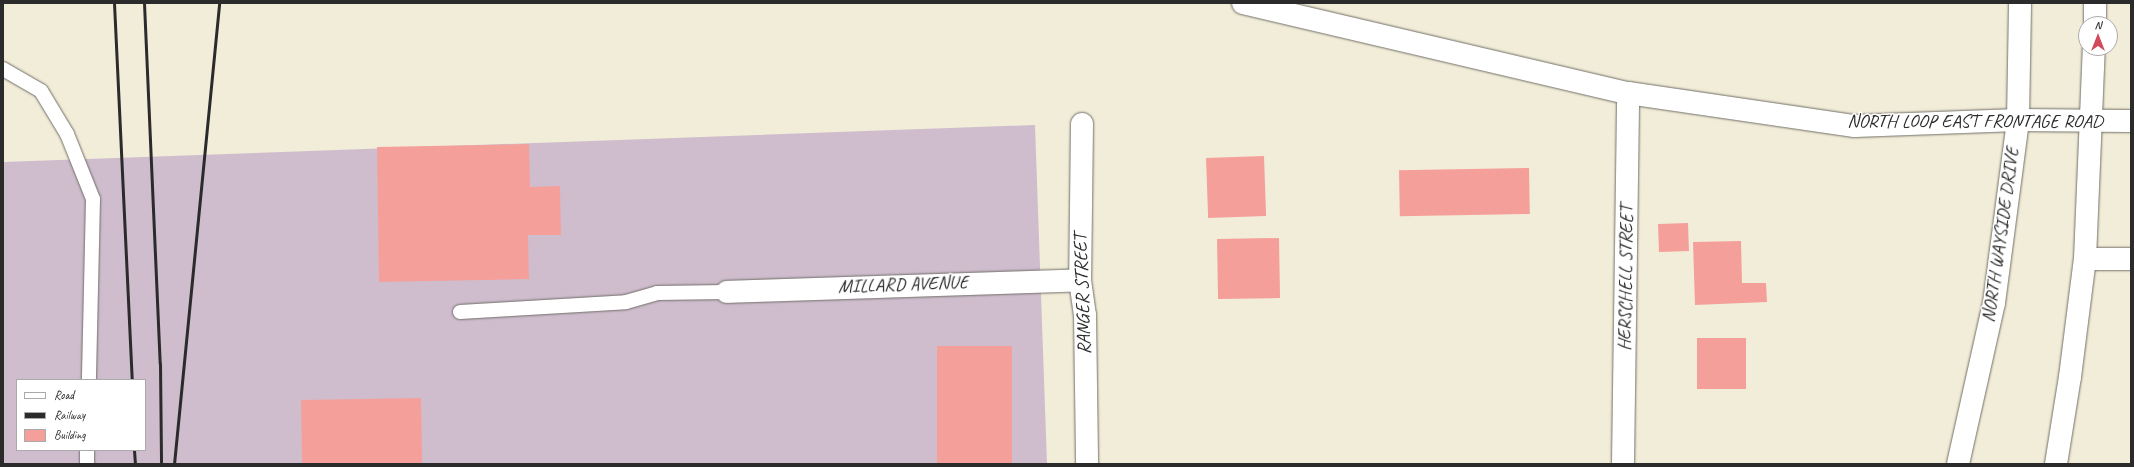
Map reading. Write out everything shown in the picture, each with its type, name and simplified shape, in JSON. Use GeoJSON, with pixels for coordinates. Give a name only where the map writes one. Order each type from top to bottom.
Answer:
{"type":"FeatureCollection","features":[{"type":"Feature","properties":{"kind":"main road","name":"NORTH LOOP EAST FRONTAGE ROAD"},"geometry":{"type":"LineString","coordinates":[[1243,3],[1628,93],[1855,126],[2018,120],[2091,122],[2131,121]]}},
{"type":"Feature","properties":{"kind":"main road","name":"NORTH WAYSIDE DRIVE"},"geometry":{"type":"LineString","coordinates":[[1958,464],[1994,303],[2018,120],[2020,3]]}},
{"type":"Feature","properties":{"kind":"main road"},"geometry":{"type":"LineString","coordinates":[[2095,3],[2095,16]]}},
{"type":"Feature","properties":{"kind":"main road"},"geometry":{"type":"LineString","coordinates":[[2056,464],[2085,259],[2094,56]]}},
{"type":"Feature","properties":{"kind":"main road","name":"HERSCHELL STREET"},"geometry":{"type":"LineString","coordinates":[[1623,464],[1628,93]]}},
{"type":"Feature","properties":{"kind":"main road","name":"RANGER STREET"},"geometry":{"type":"LineString","coordinates":[[1082,124],[1080,280],[1085,315],[1087,464]]}},
{"type":"Feature","properties":{"kind":"main road"},"geometry":{"type":"LineString","coordinates":[[2085,259],[2131,259]]}},
{"type":"Feature","properties":{"kind":"main road","name":"MILLARD AVENUE"},"geometry":{"type":"LineString","coordinates":[[727,292],[1080,280]]}},
{"type":"Feature","properties":{"kind":"lane"},"geometry":{"type":"LineString","coordinates":[[3,69],[41,91],[67,134],[93,199],[89,379]]}},
{"type":"Feature","properties":{"kind":"lane"},"geometry":{"type":"LineString","coordinates":[[460,312],[626,302],[657,293],[727,292]]}},
{"type":"Feature","properties":{"kind":"lane"},"geometry":{"type":"LineString","coordinates":[[86,464],[87,451]]}},
{"type":"Feature","properties":{"kind":"shaded area"},"geometry":{"type":"Polygon","coordinates":[[[1035,125],[1047,464],[3,464],[3,162],[1035,125]]]}},
{"type":"Feature","properties":{"kind":"building"},"geometry":{"type":"Polygon","coordinates":[[[529,144],[530,187],[560,186],[561,235],[528,235],[529,279],[379,282],[377,147],[529,144]]]}},
{"type":"Feature","properties":{"kind":"building"},"geometry":{"type":"Polygon","coordinates":[[[1264,156],[1266,216],[1208,218],[1206,158],[1264,156]]]}},
{"type":"Feature","properties":{"kind":"building"},"geometry":{"type":"Polygon","coordinates":[[[1529,168],[1530,214],[1400,216],[1399,170],[1529,168]]]}},
{"type":"Feature","properties":{"kind":"building"},"geometry":{"type":"Polygon","coordinates":[[[1688,223],[1689,251],[1659,252],[1658,224],[1688,223]]]}},
{"type":"Feature","properties":{"kind":"building"},"geometry":{"type":"Polygon","coordinates":[[[1279,238],[1280,298],[1218,299],[1217,239],[1279,238]]]}},
{"type":"Feature","properties":{"kind":"building"},"geometry":{"type":"Polygon","coordinates":[[[1741,241],[1742,283],[1766,283],[1767,302],[1695,305],[1693,242],[1741,241]]]}},
{"type":"Feature","properties":{"kind":"building"},"geometry":{"type":"Polygon","coordinates":[[[1697,338],[1746,338],[1746,389],[1697,389],[1697,338]]]}},
{"type":"Feature","properties":{"kind":"building"},"geometry":{"type":"Polygon","coordinates":[[[937,346],[1012,346],[1012,464],[937,464],[937,346]]]}},
{"type":"Feature","properties":{"kind":"building"},"geometry":{"type":"Polygon","coordinates":[[[421,398],[422,464],[302,464],[301,400],[421,398]]]}},
{"type":"Feature","properties":{"kind":"railway"},"geometry":{"type":"LineString","coordinates":[[114,3],[132,379]]}},
{"type":"Feature","properties":{"kind":"railway"},"geometry":{"type":"LineString","coordinates":[[144,3],[160,364],[161,464]]}},
{"type":"Feature","properties":{"kind":"railway"},"geometry":{"type":"LineString","coordinates":[[174,464],[219,3]]}},
{"type":"Feature","properties":{"kind":"railway"},"geometry":{"type":"LineString","coordinates":[[134,451],[135,464]]}}]}
